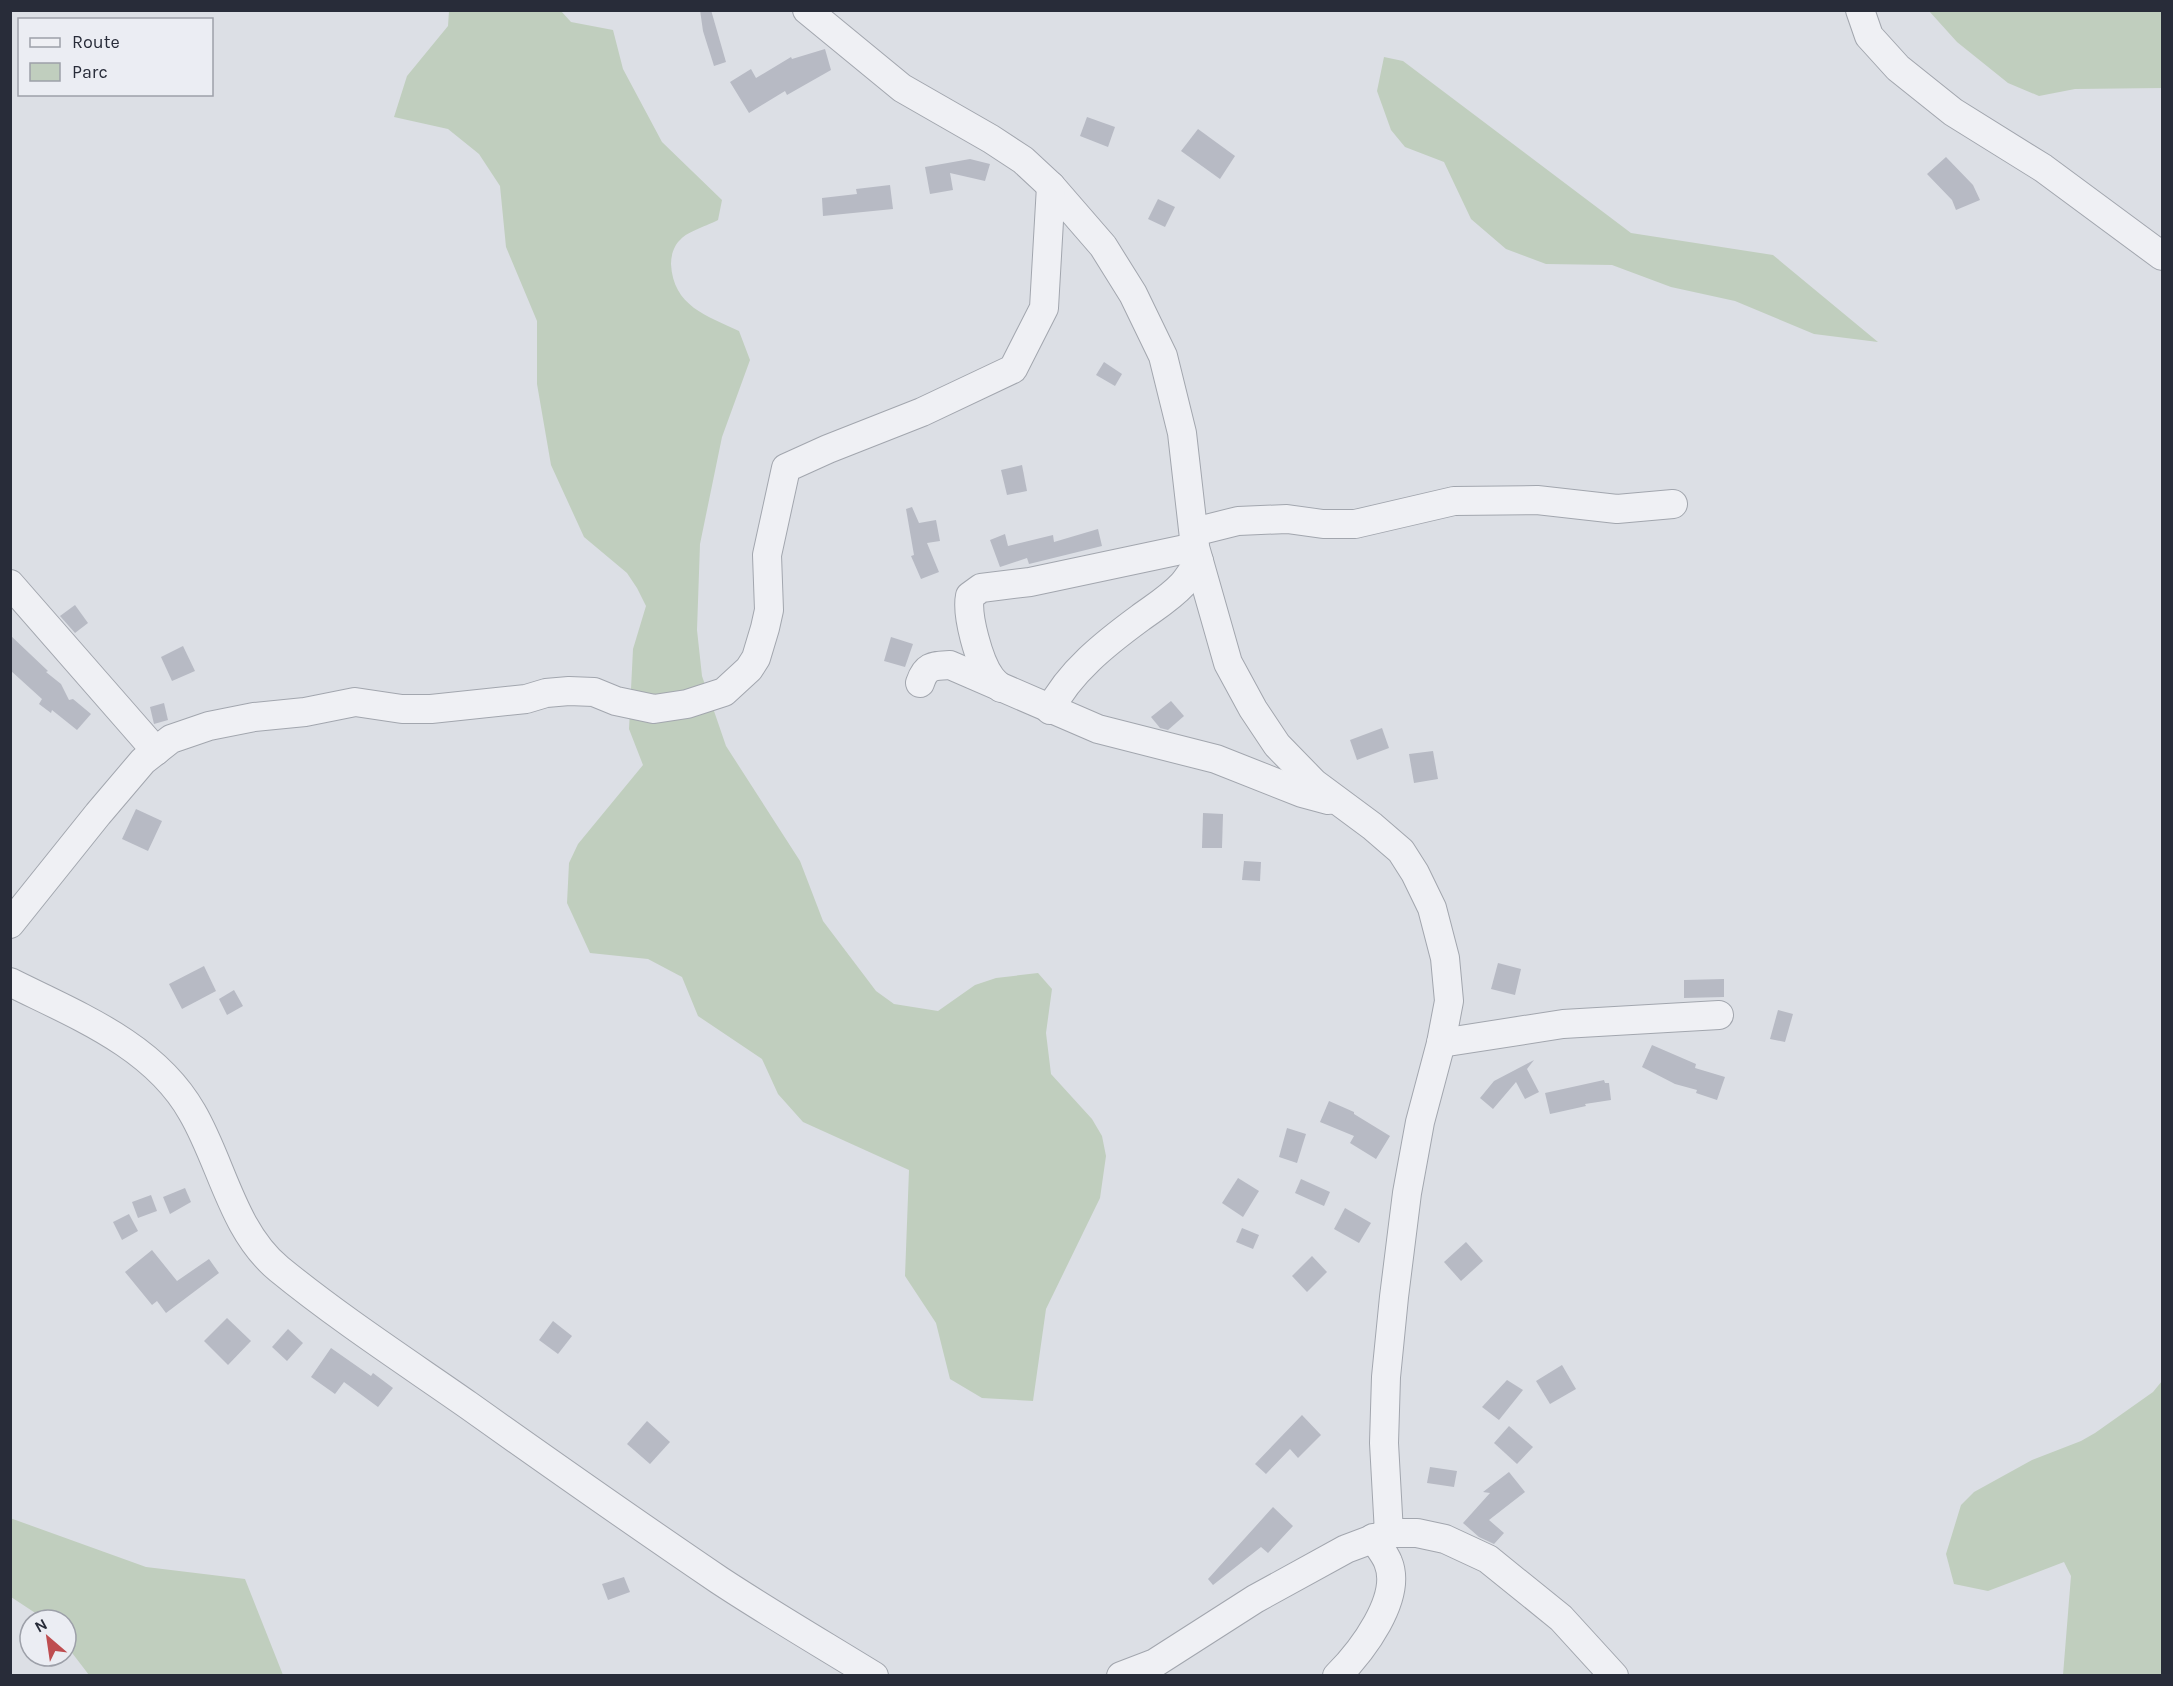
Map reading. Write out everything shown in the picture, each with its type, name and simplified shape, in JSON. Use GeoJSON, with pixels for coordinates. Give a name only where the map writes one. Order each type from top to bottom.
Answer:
{"type":"FeatureCollection","features":[{"type":"Feature","properties":{"kind":"street"},"geometry":{"type":"LineString","coordinates":[[807,10],[902,88],[1023,160],[1051,186],[1103,246],[1133,294],[1162,356],[1182,433],[1196,547],[1228,663],[1253,709],[1277,745],[1314,783],[1372,826],[1401,851],[1432,908],[1445,958],[1449,1001],[1409,1181],[1394,1297],[1386,1377],[1381,1535],[1389,1563],[1391,1581],[1388,1602],[1370,1636],[1337,1676]]}},
{"type":"Feature","properties":{"kind":"street"},"geometry":{"type":"LineString","coordinates":[[1860,10],[1869,36],[1898,68],[1953,112],[2043,168],[2163,256]]}},
{"type":"Feature","properties":{"kind":"street"},"geometry":{"type":"LineString","coordinates":[[10,924],[98,813],[143,761],[171,739],[209,726],[254,717],[305,712],[345,703],[371,703],[402,710],[431,709],[526,699],[546,693],[569,691],[594,692],[616,701],[654,709],[687,704],[724,692],[756,658],[765,627],[769,610],[767,555],[786,468],[922,412],[1013,369],[1044,308],[1051,186]]}},
{"type":"Feature","properties":{"kind":"street"},"geometry":{"type":"LineString","coordinates":[[1001,688],[990,677],[975,640],[967,607],[970,596],[981,588],[1030,582],[1196,547],[1238,521],[1287,519],[1323,524],[1355,524],[1454,501],[1538,500],[1617,509],[1673,504]]}},
{"type":"Feature","properties":{"kind":"street"},"geometry":{"type":"LineString","coordinates":[[1050,710],[1064,686],[1086,663],[1184,583],[1196,547]]}},
{"type":"Feature","properties":{"kind":"street"},"geometry":{"type":"LineString","coordinates":[[10,584],[156,751]]}},
{"type":"Feature","properties":{"kind":"street"},"geometry":{"type":"LineString","coordinates":[[920,683],[924,672],[934,666],[950,665],[1098,729],[1216,759],[1302,793],[1338,802]]}},
{"type":"Feature","properties":{"kind":"street"},"geometry":{"type":"LineString","coordinates":[[10,982],[74,1014],[135,1049],[165,1075],[196,1120],[212,1151],[238,1214],[255,1241],[277,1267],[402,1359],[721,1581],[874,1676]]}},
{"type":"Feature","properties":{"kind":"street"},"geometry":{"type":"LineString","coordinates":[[1441,1043],[1563,1024],[1719,1015]]}},
{"type":"Feature","properties":{"kind":"street"},"geometry":{"type":"LineString","coordinates":[[1121,1676],[1155,1663],[1255,1599],[1346,1549],[1381,1535],[1417,1533],[1445,1539],[1488,1559],[1562,1618],[1614,1676]]}},
{"type":"Feature","properties":{"kind":"green space"},"geometry":{"type":"Polygon","coordinates":[[[449,11],[561,11],[571,22],[613,30],[623,69],[662,142],[722,200],[718,220],[684,236],[675,247],[671,261],[673,278],[685,300],[704,314],[739,331],[750,360],[722,437],[700,544],[697,630],[702,676],[726,746],[800,861],[823,921],[876,991],[894,1004],[938,1011],[975,985],[996,978],[1038,973],[1052,989],[1046,1033],[1051,1074],[1092,1119],[1102,1136],[1106,1156],[1100,1198],[1046,1309],[1033,1401],[982,1398],[950,1379],[936,1323],[905,1276],[909,1170],[803,1122],[778,1094],[762,1059],[698,1016],[682,977],[648,959],[590,953],[567,903],[569,863],[578,844],[643,765],[629,729],[633,649],[646,606],[627,573],[584,537],[551,465],[537,384],[537,321],[506,247],[500,186],[479,154],[448,129],[394,117],[407,76],[448,26],[449,11]]]}},
{"type":"Feature","properties":{"kind":"green space"},"geometry":{"type":"Polygon","coordinates":[[[1929,11],[2162,11],[2162,88],[2075,89],[2039,96],[2008,83],[1957,42],[1929,11]]]}},
{"type":"Feature","properties":{"kind":"green space"},"geometry":{"type":"Polygon","coordinates":[[[1384,57],[1403,61],[1631,233],[1773,255],[1878,342],[1814,334],[1735,301],[1671,287],[1612,265],[1546,264],[1506,249],[1471,219],[1444,162],[1405,147],[1391,130],[1377,91],[1384,57]]]}},
{"type":"Feature","properties":{"kind":"green space"},"geometry":{"type":"Polygon","coordinates":[[[2162,1381],[2162,1675],[2063,1675],[2071,1576],[2064,1562],[1988,1591],[1954,1584],[1946,1554],[1961,1505],[1974,1492],[2032,1460],[2081,1441],[2095,1433],[2153,1392],[2162,1381]]]}},
{"type":"Feature","properties":{"kind":"green space"},"geometry":{"type":"Polygon","coordinates":[[[10,1518],[146,1567],[245,1579],[283,1675],[89,1675],[78,1661],[78,1608],[28,1608],[11,1597],[10,1518]]]}},
{"type":"Feature","properties":{"kind":"building"},"geometry":{"type":"Polygon","coordinates":[[[700,10],[711,10],[726,62],[714,66],[703,31],[700,10]]]}},
{"type":"Feature","properties":{"kind":"building"},"geometry":{"type":"Polygon","coordinates":[[[825,49],[831,70],[787,95],[785,91],[749,113],[730,82],[751,69],[756,78],[791,57],[792,59],[825,49]]]}},
{"type":"Feature","properties":{"kind":"building"},"geometry":{"type":"Polygon","coordinates":[[[1087,117],[1115,127],[1108,147],[1080,136],[1087,117]]]}},
{"type":"Feature","properties":{"kind":"building"},"geometry":{"type":"Polygon","coordinates":[[[1198,129],[1235,156],[1220,179],[1181,151],[1198,129]]]}},
{"type":"Feature","properties":{"kind":"building"},"geometry":{"type":"Polygon","coordinates":[[[1946,157],[1973,185],[1980,200],[1956,210],[1952,200],[1927,174],[1946,157]]]}},
{"type":"Feature","properties":{"kind":"building"},"geometry":{"type":"Polygon","coordinates":[[[970,159],[990,164],[985,181],[950,173],[953,190],[930,194],[925,167],[970,159]]]}},
{"type":"Feature","properties":{"kind":"building"},"geometry":{"type":"Polygon","coordinates":[[[890,185],[893,209],[823,216],[822,198],[857,194],[856,189],[890,185]]]}},
{"type":"Feature","properties":{"kind":"building"},"geometry":{"type":"Polygon","coordinates":[[[1158,199],[1175,207],[1165,227],[1148,219],[1158,199]]]}},
{"type":"Feature","properties":{"kind":"building"},"geometry":{"type":"Polygon","coordinates":[[[1104,362],[1122,374],[1115,386],[1096,375],[1104,362]]]}},
{"type":"Feature","properties":{"kind":"building"},"geometry":{"type":"Polygon","coordinates":[[[1022,465],[1027,491],[1007,495],[1001,470],[1022,465]]]}},
{"type":"Feature","properties":{"kind":"building"},"geometry":{"type":"Polygon","coordinates":[[[912,507],[919,523],[936,520],[940,541],[927,543],[939,572],[921,579],[911,556],[914,555],[906,509],[912,507]]]}},
{"type":"Feature","properties":{"kind":"building"},"geometry":{"type":"Polygon","coordinates":[[[1098,529],[1102,546],[1029,564],[1027,558],[1000,567],[990,540],[1005,534],[1008,546],[1053,535],[1054,542],[1098,529]]]}},
{"type":"Feature","properties":{"kind":"building"},"geometry":{"type":"Polygon","coordinates":[[[75,605],[88,623],[75,633],[60,616],[75,605]]]}},
{"type":"Feature","properties":{"kind":"building"},"geometry":{"type":"Polygon","coordinates":[[[10,635],[61,684],[69,700],[73,699],[91,714],[77,730],[52,710],[51,713],[39,704],[42,699],[10,670],[10,635]]]}},
{"type":"Feature","properties":{"kind":"building"},"geometry":{"type":"Polygon","coordinates":[[[891,637],[913,644],[905,667],[884,661],[891,637]]]}},
{"type":"Feature","properties":{"kind":"building"},"geometry":{"type":"Polygon","coordinates":[[[183,646],[195,671],[172,681],[161,657],[183,646]]]}},
{"type":"Feature","properties":{"kind":"building"},"geometry":{"type":"Polygon","coordinates":[[[1171,701],[1184,716],[1168,730],[1160,728],[1151,717],[1171,701]]]}},
{"type":"Feature","properties":{"kind":"building"},"geometry":{"type":"Polygon","coordinates":[[[164,703],[168,720],[154,724],[150,707],[164,703]]]}},
{"type":"Feature","properties":{"kind":"building"},"geometry":{"type":"Polygon","coordinates":[[[1382,728],[1389,748],[1357,760],[1350,740],[1382,728]]]}},
{"type":"Feature","properties":{"kind":"building"},"geometry":{"type":"Polygon","coordinates":[[[1433,751],[1438,779],[1414,783],[1409,754],[1433,751]]]}},
{"type":"Feature","properties":{"kind":"building"},"geometry":{"type":"Polygon","coordinates":[[[136,809],[162,821],[148,851],[122,839],[136,809]]]}},
{"type":"Feature","properties":{"kind":"building"},"geometry":{"type":"Polygon","coordinates":[[[1203,813],[1223,814],[1222,848],[1202,848],[1203,813]]]}},
{"type":"Feature","properties":{"kind":"building"},"geometry":{"type":"Polygon","coordinates":[[[1244,861],[1261,862],[1260,881],[1242,880],[1244,861]]]}},
{"type":"Feature","properties":{"kind":"building"},"geometry":{"type":"Polygon","coordinates":[[[1498,963],[1521,969],[1515,995],[1491,989],[1498,963]]]}},
{"type":"Feature","properties":{"kind":"building"},"geometry":{"type":"Polygon","coordinates":[[[204,966],[216,991],[182,1009],[169,984],[204,966]]]}},
{"type":"Feature","properties":{"kind":"building"},"geometry":{"type":"Polygon","coordinates":[[[1724,979],[1724,997],[1684,998],[1684,980],[1724,979]]]}},
{"type":"Feature","properties":{"kind":"building"},"geometry":{"type":"Polygon","coordinates":[[[234,990],[243,1006],[227,1015],[219,999],[234,990]]]}},
{"type":"Feature","properties":{"kind":"building"},"geometry":{"type":"Polygon","coordinates":[[[1778,1010],[1793,1014],[1785,1042],[1770,1039],[1778,1010]]]}},
{"type":"Feature","properties":{"kind":"building"},"geometry":{"type":"Polygon","coordinates":[[[1652,1045],[1696,1064],[1695,1068],[1725,1077],[1717,1100],[1696,1093],[1697,1090],[1675,1084],[1642,1067],[1652,1045]]]}},
{"type":"Feature","properties":{"kind":"building"},"geometry":{"type":"Polygon","coordinates":[[[1534,1060],[1527,1069],[1539,1092],[1525,1099],[1516,1082],[1493,1109],[1480,1098],[1494,1081],[1534,1060]]]}},
{"type":"Feature","properties":{"kind":"building"},"geometry":{"type":"Polygon","coordinates":[[[1604,1080],[1605,1083],[1609,1083],[1611,1100],[1585,1104],[1586,1106],[1550,1114],[1545,1093],[1604,1080]]]}},
{"type":"Feature","properties":{"kind":"building"},"geometry":{"type":"Polygon","coordinates":[[[1329,1101],[1354,1112],[1390,1136],[1376,1159],[1350,1143],[1354,1136],[1320,1122],[1329,1101]]]}},
{"type":"Feature","properties":{"kind":"building"},"geometry":{"type":"Polygon","coordinates":[[[1287,1128],[1306,1134],[1297,1163],[1279,1157],[1287,1128]]]}},
{"type":"Feature","properties":{"kind":"building"},"geometry":{"type":"Polygon","coordinates":[[[1238,1178],[1259,1191],[1243,1217],[1222,1203],[1238,1178]]]}},
{"type":"Feature","properties":{"kind":"building"},"geometry":{"type":"Polygon","coordinates":[[[1301,1179],[1330,1192],[1324,1206],[1295,1193],[1301,1179]]]}},
{"type":"Feature","properties":{"kind":"building"},"geometry":{"type":"Polygon","coordinates":[[[185,1188],[191,1202],[170,1214],[163,1197],[185,1188]]]}},
{"type":"Feature","properties":{"kind":"building"},"geometry":{"type":"Polygon","coordinates":[[[151,1195],[157,1211],[138,1218],[132,1202],[151,1195]]]}},
{"type":"Feature","properties":{"kind":"building"},"geometry":{"type":"Polygon","coordinates":[[[1345,1208],[1371,1223],[1359,1243],[1334,1229],[1345,1208]]]}},
{"type":"Feature","properties":{"kind":"building"},"geometry":{"type":"Polygon","coordinates":[[[129,1214],[138,1231],[122,1240],[113,1222],[129,1214]]]}},
{"type":"Feature","properties":{"kind":"building"},"geometry":{"type":"Polygon","coordinates":[[[1242,1228],[1259,1235],[1253,1249],[1236,1242],[1242,1228]]]}},
{"type":"Feature","properties":{"kind":"building"},"geometry":{"type":"Polygon","coordinates":[[[1466,1242],[1483,1261],[1461,1281],[1444,1262],[1466,1242]]]}},
{"type":"Feature","properties":{"kind":"building"},"geometry":{"type":"Polygon","coordinates":[[[152,1250],[177,1281],[209,1259],[219,1273],[166,1313],[157,1301],[152,1305],[125,1272],[152,1250]]]}},
{"type":"Feature","properties":{"kind":"building"},"geometry":{"type":"Polygon","coordinates":[[[1312,1256],[1327,1272],[1307,1292],[1292,1276],[1312,1256]]]}},
{"type":"Feature","properties":{"kind":"building"},"geometry":{"type":"Polygon","coordinates":[[[227,1318],[251,1341],[228,1365],[204,1341],[227,1318]]]}},
{"type":"Feature","properties":{"kind":"building"},"geometry":{"type":"Polygon","coordinates":[[[553,1321],[572,1336],[558,1354],[539,1340],[553,1321]]]}},
{"type":"Feature","properties":{"kind":"building"},"geometry":{"type":"Polygon","coordinates":[[[288,1329],[303,1343],[287,1361],[272,1347],[288,1329]]]}},
{"type":"Feature","properties":{"kind":"building"},"geometry":{"type":"Polygon","coordinates":[[[331,1348],[371,1376],[373,1373],[393,1388],[378,1407],[344,1382],[335,1394],[311,1377],[331,1348]]]}},
{"type":"Feature","properties":{"kind":"building"},"geometry":{"type":"Polygon","coordinates":[[[1562,1365],[1576,1389],[1550,1404],[1536,1381],[1562,1365]]]}},
{"type":"Feature","properties":{"kind":"building"},"geometry":{"type":"Polygon","coordinates":[[[1507,1380],[1523,1390],[1499,1420],[1482,1407],[1507,1380]]]}},
{"type":"Feature","properties":{"kind":"building"},"geometry":{"type":"Polygon","coordinates":[[[1302,1415],[1321,1435],[1298,1458],[1290,1449],[1266,1474],[1255,1464],[1302,1415]]]}},
{"type":"Feature","properties":{"kind":"building"},"geometry":{"type":"Polygon","coordinates":[[[647,1421],[670,1442],[650,1464],[627,1444],[647,1421]]]}},
{"type":"Feature","properties":{"kind":"building"},"geometry":{"type":"Polygon","coordinates":[[[1509,1426],[1533,1447],[1517,1464],[1494,1443],[1509,1426]]]}},
{"type":"Feature","properties":{"kind":"building"},"geometry":{"type":"Polygon","coordinates":[[[1430,1467],[1457,1471],[1454,1487],[1427,1483],[1430,1467]]]}},
{"type":"Feature","properties":{"kind":"building"},"geometry":{"type":"Polygon","coordinates":[[[1509,1472],[1525,1492],[1489,1520],[1504,1533],[1494,1544],[1479,1537],[1463,1523],[1490,1493],[1483,1492],[1509,1472]]]}},
{"type":"Feature","properties":{"kind":"building"},"geometry":{"type":"Polygon","coordinates":[[[1273,1507],[1293,1526],[1268,1553],[1261,1547],[1213,1585],[1208,1579],[1273,1507]]]}},
{"type":"Feature","properties":{"kind":"building"},"geometry":{"type":"Polygon","coordinates":[[[624,1577],[630,1592],[608,1600],[602,1584],[624,1577]]]}}]}
